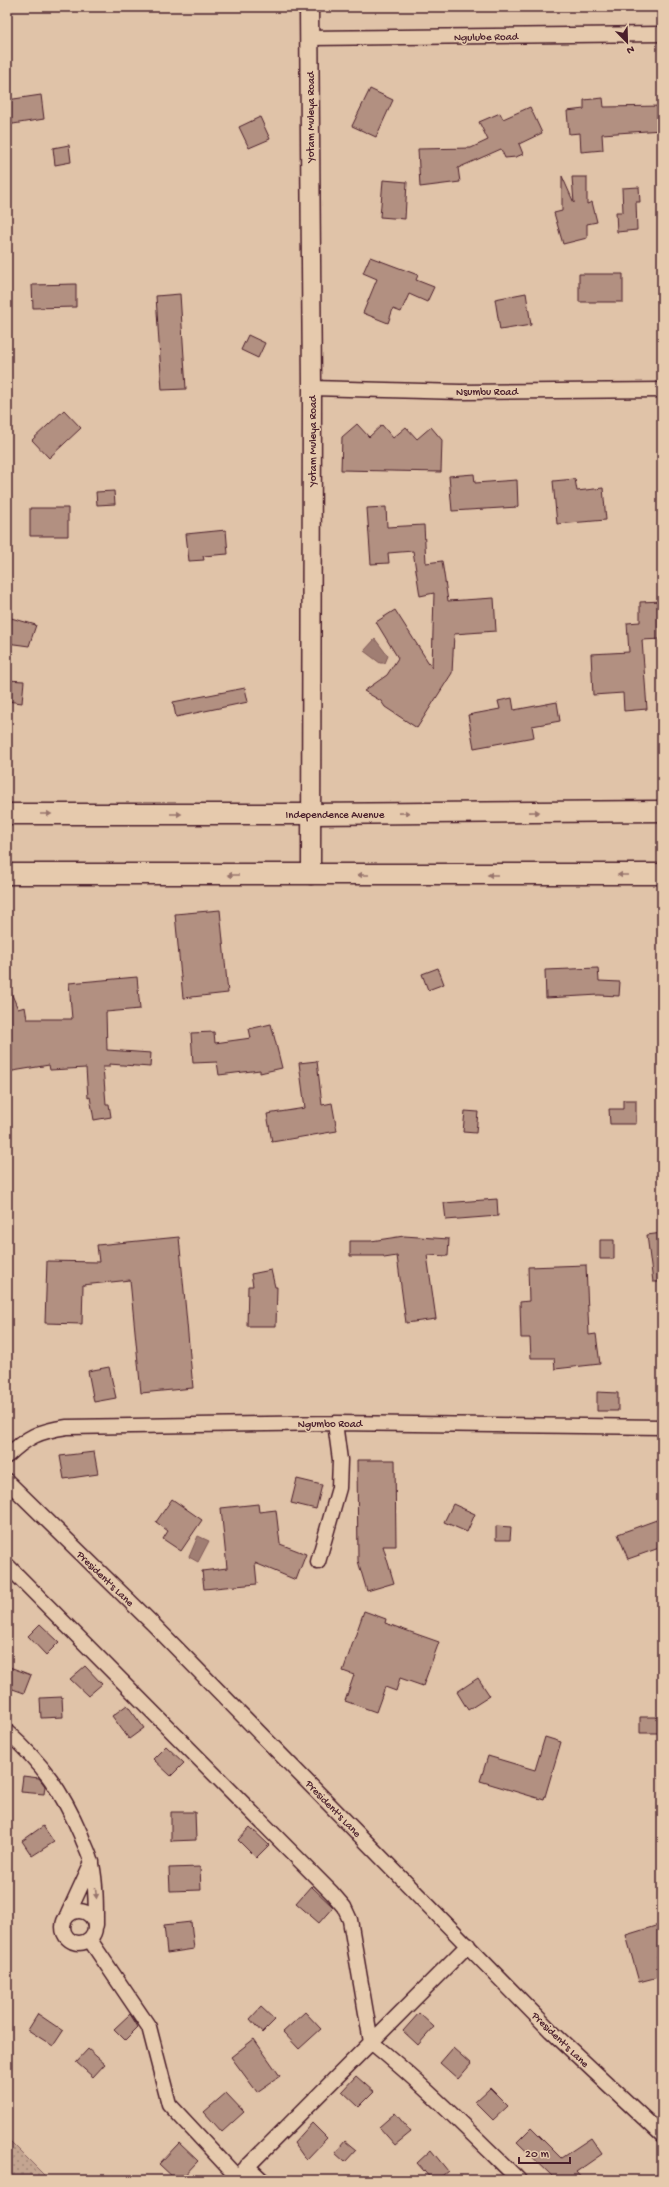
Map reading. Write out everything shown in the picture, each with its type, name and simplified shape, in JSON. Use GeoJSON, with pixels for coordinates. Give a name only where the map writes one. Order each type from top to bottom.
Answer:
{"type":"FeatureCollection","features":[{"type":"Feature","properties":{"kind":"main road","name":"Independence Avenue"},"geometry":{"type":"LineString","coordinates":[[7,814],[312,814],[662,811]]}},
{"type":"Feature","properties":{"kind":"main road"},"geometry":{"type":"LineString","coordinates":[[7,874],[662,874]]}},
{"type":"Feature","properties":{"kind":"street","name":"Yotam Muleya Road"},"geometry":{"type":"LineString","coordinates":[[309,7],[312,388],[310,695],[312,814],[311,875]]}},
{"type":"Feature","properties":{"kind":"street","name":"Ngulube Road"},"geometry":{"type":"LineString","coordinates":[[309,38],[662,34]]}},
{"type":"Feature","properties":{"kind":"street","name":"Nsumbu Road"},"geometry":{"type":"LineString","coordinates":[[312,388],[460,392],[662,390]]}},
{"type":"Feature","properties":{"kind":"street","name":"Ngumbo Road"},"geometry":{"type":"LineString","coordinates":[[7,1456],[29,1437],[45,1430],[66,1427],[335,1423],[662,1427]]}},
{"type":"Feature","properties":{"kind":"street"},"geometry":{"type":"LineString","coordinates":[[318,1562],[339,1488],[340,1460],[335,1423]]}},
{"type":"Feature","properties":{"kind":"street","name":"President's Lane"},"geometry":{"type":"LineString","coordinates":[[7,1481],[159,1630],[551,2030],[662,2135]]}},
{"type":"Feature","properties":{"kind":"street"},"geometry":{"type":"LineString","coordinates":[[7,1565],[332,1893],[344,1907],[350,1920],[370,2042],[398,2064],[446,2108],[519,2180]]}},
{"type":"Feature","properties":{"kind":"street"},"geometry":{"type":"LineString","coordinates":[[7,1732],[25,1748],[52,1778],[65,1800],[92,1862],[96,1896],[95,1933],[90,1940],[82,1944],[73,1943],[66,1938],[62,1930],[63,1921],[68,1914],[92,1862]]}},
{"type":"Feature","properties":{"kind":"street"},"geometry":{"type":"LineString","coordinates":[[68,1914],[76,1911],[85,1912],[92,1917],[96,1925]]}},
{"type":"Feature","properties":{"kind":"street"},"geometry":{"type":"LineString","coordinates":[[90,1940],[149,2027],[169,2104],[235,2178],[468,1945]]}},
{"type":"Feature","properties":{"kind":"street"},"geometry":{"type":"LineString","coordinates":[[247,2166],[262,2180]]}},
{"type":"Feature","properties":{"kind":"shaded area"},"geometry":{"type":"Polygon","coordinates":[[[375,639],[388,656],[385,663],[380,663],[364,651],[375,639]]]}},
{"type":"Feature","properties":{"kind":"shaded area"},"geometry":{"type":"Polygon","coordinates":[[[198,1536],[209,1541],[198,1562],[189,1557],[198,1536]]]}},
{"type":"Feature","properties":{"kind":"shaded area"},"geometry":{"type":"Polygon","coordinates":[[[7,2138],[49,2180],[7,2180],[7,2138]]]}},
{"type":"Feature","properties":{"kind":"building"},"geometry":{"type":"Polygon","coordinates":[[[370,89],[393,100],[376,137],[352,126],[370,89]]]}},
{"type":"Feature","properties":{"kind":"building"},"geometry":{"type":"Polygon","coordinates":[[[41,95],[44,119],[7,125],[7,100],[41,95]]]}},
{"type":"Feature","properties":{"kind":"building"},"geometry":{"type":"Polygon","coordinates":[[[603,98],[604,107],[662,106],[662,130],[602,134],[603,150],[581,152],[580,133],[569,134],[567,111],[584,109],[584,100],[603,98]]]}},
{"type":"Feature","properties":{"kind":"building"},"geometry":{"type":"Polygon","coordinates":[[[530,107],[542,133],[519,144],[523,154],[516,157],[505,158],[501,149],[458,168],[460,182],[420,187],[418,149],[471,148],[488,140],[479,122],[500,113],[503,119],[530,107]]]}},
{"type":"Feature","properties":{"kind":"building"},"geometry":{"type":"Polygon","coordinates":[[[260,117],[270,139],[249,148],[239,127],[260,117]]]}},
{"type":"Feature","properties":{"kind":"building"},"geometry":{"type":"Polygon","coordinates":[[[69,145],[71,162],[55,165],[53,148],[69,145]]]}},
{"type":"Feature","properties":{"kind":"building"},"geometry":{"type":"Polygon","coordinates":[[[562,176],[574,203],[572,177],[587,177],[587,204],[592,202],[597,222],[587,224],[587,238],[563,244],[554,213],[562,211],[562,176]]]}},
{"type":"Feature","properties":{"kind":"building"},"geometry":{"type":"Polygon","coordinates":[[[383,180],[407,182],[405,219],[380,217],[383,180]]]}},
{"type":"Feature","properties":{"kind":"building"},"geometry":{"type":"Polygon","coordinates":[[[639,187],[640,202],[636,202],[637,230],[617,232],[616,212],[623,212],[622,188],[639,187]]]}},
{"type":"Feature","properties":{"kind":"building"},"geometry":{"type":"Polygon","coordinates":[[[370,257],[418,275],[416,280],[434,287],[427,302],[409,294],[401,312],[393,309],[388,323],[363,313],[377,279],[363,273],[370,257]]]}},
{"type":"Feature","properties":{"kind":"building"},"geometry":{"type":"Polygon","coordinates":[[[579,274],[623,274],[623,302],[579,302],[579,274]]]}},
{"type":"Feature","properties":{"kind":"building"},"geometry":{"type":"Polygon","coordinates":[[[76,284],[76,307],[33,308],[32,285],[76,284]]]}},
{"type":"Feature","properties":{"kind":"building"},"geometry":{"type":"Polygon","coordinates":[[[526,293],[531,325],[500,330],[495,299],[526,293]]]}},
{"type":"Feature","properties":{"kind":"building"},"geometry":{"type":"Polygon","coordinates":[[[180,294],[186,389],[162,390],[156,296],[180,294]]]}},
{"type":"Feature","properties":{"kind":"building"},"geometry":{"type":"Polygon","coordinates":[[[248,335],[265,343],[258,358],[241,350],[248,335]]]}},
{"type":"Feature","properties":{"kind":"building"},"geometry":{"type":"Polygon","coordinates":[[[64,410],[81,428],[49,458],[32,440],[64,410]]]}},
{"type":"Feature","properties":{"kind":"building"},"geometry":{"type":"Polygon","coordinates":[[[357,424],[369,437],[382,425],[393,438],[406,427],[417,439],[431,427],[442,440],[441,472],[341,470],[342,437],[357,424]]]}},
{"type":"Feature","properties":{"kind":"building"},"geometry":{"type":"Polygon","coordinates":[[[474,474],[475,483],[517,480],[518,507],[452,511],[449,476],[474,474]]]}},
{"type":"Feature","properties":{"kind":"building"},"geometry":{"type":"Polygon","coordinates":[[[575,479],[577,491],[603,488],[606,520],[557,524],[553,481],[575,479]]]}},
{"type":"Feature","properties":{"kind":"building"},"geometry":{"type":"Polygon","coordinates":[[[114,491],[115,504],[97,505],[96,492],[114,491]]]}},
{"type":"Feature","properties":{"kind":"building"},"geometry":{"type":"Polygon","coordinates":[[[386,507],[387,527],[424,525],[426,563],[442,561],[448,601],[494,598],[496,631],[454,634],[452,673],[417,728],[385,707],[381,701],[364,691],[387,675],[398,658],[376,622],[395,610],[432,668],[434,593],[420,596],[413,551],[388,553],[389,563],[371,564],[367,508],[386,507]]]}},
{"type":"Feature","properties":{"kind":"building"},"geometry":{"type":"Polygon","coordinates":[[[30,508],[68,508],[68,536],[30,536],[30,508]]]}},
{"type":"Feature","properties":{"kind":"building"},"geometry":{"type":"Polygon","coordinates":[[[226,530],[228,554],[203,556],[204,560],[189,561],[186,534],[226,530]]]}},
{"type":"Feature","properties":{"kind":"building"},"geometry":{"type":"Polygon","coordinates":[[[662,601],[662,639],[642,640],[647,709],[624,711],[623,693],[593,695],[591,654],[629,652],[627,623],[640,622],[640,602],[662,601]]]}},
{"type":"Feature","properties":{"kind":"building"},"geometry":{"type":"Polygon","coordinates":[[[11,618],[36,625],[29,646],[7,643],[11,618]]]}},
{"type":"Feature","properties":{"kind":"building"},"geometry":{"type":"Polygon","coordinates":[[[7,680],[24,681],[22,703],[7,701],[7,680]]]}},
{"type":"Feature","properties":{"kind":"building"},"geometry":{"type":"Polygon","coordinates":[[[245,688],[248,702],[176,717],[173,702],[245,688]]]}},
{"type":"Feature","properties":{"kind":"building"},"geometry":{"type":"Polygon","coordinates":[[[512,698],[514,710],[557,702],[560,721],[532,726],[534,737],[474,748],[468,715],[500,709],[498,701],[512,698]]]}},
{"type":"Feature","properties":{"kind":"building"},"geometry":{"type":"Polygon","coordinates":[[[220,910],[228,993],[183,998],[175,914],[220,910]]]}},
{"type":"Feature","properties":{"kind":"building"},"geometry":{"type":"Polygon","coordinates":[[[438,968],[444,984],[428,990],[422,974],[438,968]]]}},
{"type":"Feature","properties":{"kind":"building"},"geometry":{"type":"Polygon","coordinates":[[[598,968],[599,981],[620,982],[619,996],[599,995],[546,998],[545,970],[598,968]]]}},
{"type":"Feature","properties":{"kind":"building"},"geometry":{"type":"Polygon","coordinates":[[[137,977],[140,1009],[106,1012],[107,1050],[151,1053],[150,1067],[109,1064],[109,1067],[103,1067],[106,1104],[109,1104],[111,1117],[94,1120],[90,1097],[88,1098],[86,1068],[50,1070],[49,1065],[7,1072],[7,983],[18,1009],[25,1007],[27,1019],[72,1019],[69,983],[137,977]]]}},
{"type":"Feature","properties":{"kind":"building"},"geometry":{"type":"Polygon","coordinates":[[[271,1024],[282,1068],[260,1073],[260,1070],[219,1075],[217,1062],[193,1063],[191,1033],[214,1032],[215,1043],[251,1038],[249,1029],[271,1024]]]}},
{"type":"Feature","properties":{"kind":"building"},"geometry":{"type":"Polygon","coordinates":[[[317,1061],[322,1105],[332,1103],[337,1131],[272,1142],[267,1114],[305,1108],[299,1063],[317,1061]]]}},
{"type":"Feature","properties":{"kind":"building"},"geometry":{"type":"Polygon","coordinates":[[[623,1100],[636,1100],[636,1124],[610,1124],[609,1109],[623,1109],[623,1100]]]}},
{"type":"Feature","properties":{"kind":"building"},"geometry":{"type":"Polygon","coordinates":[[[465,1111],[478,1112],[476,1133],[463,1132],[465,1111]]]}},
{"type":"Feature","properties":{"kind":"building"},"geometry":{"type":"Polygon","coordinates":[[[497,1199],[498,1216],[446,1220],[444,1203],[497,1199]]]}},
{"type":"Feature","properties":{"kind":"building"},"geometry":{"type":"Polygon","coordinates":[[[662,1233],[662,1282],[653,1282],[647,1235],[662,1233]]]}},
{"type":"Feature","properties":{"kind":"building"},"geometry":{"type":"Polygon","coordinates":[[[404,1236],[449,1239],[448,1256],[427,1255],[436,1319],[406,1323],[397,1256],[384,1258],[384,1256],[350,1256],[350,1241],[371,1241],[404,1236]]]}},
{"type":"Feature","properties":{"kind":"building"},"geometry":{"type":"Polygon","coordinates":[[[179,1237],[193,1388],[141,1393],[130,1280],[83,1285],[82,1324],[45,1323],[47,1261],[99,1262],[97,1245],[179,1237]]]}},
{"type":"Feature","properties":{"kind":"building"},"geometry":{"type":"Polygon","coordinates":[[[600,1240],[614,1240],[614,1259],[600,1259],[600,1240]]]}},
{"type":"Feature","properties":{"kind":"building"},"geometry":{"type":"Polygon","coordinates":[[[586,1265],[589,1335],[596,1334],[600,1364],[555,1369],[554,1358],[531,1358],[530,1338],[521,1338],[520,1302],[529,1301],[528,1267],[586,1265]]]}},
{"type":"Feature","properties":{"kind":"building"},"geometry":{"type":"Polygon","coordinates":[[[271,1270],[275,1287],[277,1287],[276,1326],[247,1326],[248,1286],[253,1286],[251,1274],[271,1270]]]}},
{"type":"Feature","properties":{"kind":"building"},"geometry":{"type":"Polygon","coordinates":[[[109,1367],[116,1398],[94,1402],[88,1371],[109,1367]]]}},
{"type":"Feature","properties":{"kind":"building"},"geometry":{"type":"Polygon","coordinates":[[[597,1392],[618,1393],[618,1411],[597,1411],[597,1392]]]}},
{"type":"Feature","properties":{"kind":"building"},"geometry":{"type":"Polygon","coordinates":[[[94,1452],[98,1474],[64,1479],[60,1456],[94,1452]]]}},
{"type":"Feature","properties":{"kind":"building"},"geometry":{"type":"Polygon","coordinates":[[[357,1460],[395,1460],[396,1546],[383,1546],[394,1583],[367,1591],[358,1561],[357,1460]]]}},
{"type":"Feature","properties":{"kind":"building"},"geometry":{"type":"Polygon","coordinates":[[[297,1479],[322,1485],[316,1509],[291,1503],[297,1479]]]}},
{"type":"Feature","properties":{"kind":"building"},"geometry":{"type":"Polygon","coordinates":[[[172,1499],[202,1520],[181,1551],[163,1539],[168,1531],[156,1522],[172,1499]]]}},
{"type":"Feature","properties":{"kind":"building"},"geometry":{"type":"Polygon","coordinates":[[[258,1504],[259,1512],[276,1510],[280,1544],[306,1554],[296,1580],[255,1563],[257,1584],[204,1589],[202,1571],[227,1568],[221,1508],[258,1504]]]}},
{"type":"Feature","properties":{"kind":"building"},"geometry":{"type":"Polygon","coordinates":[[[453,1504],[475,1514],[467,1532],[444,1522],[453,1504]]]}},
{"type":"Feature","properties":{"kind":"building"},"geometry":{"type":"Polygon","coordinates":[[[662,1518],[662,1547],[628,1559],[618,1534],[662,1518]]]}},
{"type":"Feature","properties":{"kind":"building"},"geometry":{"type":"Polygon","coordinates":[[[496,1526],[511,1527],[510,1540],[496,1540],[496,1526]]]}},
{"type":"Feature","properties":{"kind":"building"},"geometry":{"type":"Polygon","coordinates":[[[364,1611],[386,1619],[385,1623],[439,1642],[423,1686],[400,1678],[396,1691],[385,1687],[376,1712],[345,1701],[354,1675],[343,1671],[364,1611]]]}},
{"type":"Feature","properties":{"kind":"building"},"geometry":{"type":"Polygon","coordinates":[[[40,1624],[59,1642],[46,1655],[28,1636],[40,1624]]]}},
{"type":"Feature","properties":{"kind":"building"},"geometry":{"type":"Polygon","coordinates":[[[7,1666],[31,1675],[24,1693],[7,1687],[7,1666]]]}},
{"type":"Feature","properties":{"kind":"building"},"geometry":{"type":"Polygon","coordinates":[[[85,1666],[102,1684],[88,1696],[70,1679],[85,1666]]]}},
{"type":"Feature","properties":{"kind":"building"},"geometry":{"type":"Polygon","coordinates":[[[478,1678],[490,1696],[468,1710],[457,1692],[478,1678]]]}},
{"type":"Feature","properties":{"kind":"building"},"geometry":{"type":"Polygon","coordinates":[[[62,1697],[63,1717],[41,1718],[40,1698],[62,1697]]]}},
{"type":"Feature","properties":{"kind":"building"},"geometry":{"type":"Polygon","coordinates":[[[127,1705],[144,1728],[129,1739],[112,1716],[127,1705]]]}},
{"type":"Feature","properties":{"kind":"building"},"geometry":{"type":"Polygon","coordinates":[[[640,1717],[662,1717],[662,1733],[640,1733],[640,1717]]]}},
{"type":"Feature","properties":{"kind":"building"},"geometry":{"type":"Polygon","coordinates":[[[545,1737],[561,1742],[544,1800],[480,1781],[488,1756],[535,1770],[545,1737]]]}},
{"type":"Feature","properties":{"kind":"building"},"geometry":{"type":"Polygon","coordinates":[[[166,1746],[184,1763],[171,1776],[153,1759],[166,1746]]]}},
{"type":"Feature","properties":{"kind":"building"},"geometry":{"type":"Polygon","coordinates":[[[23,1776],[39,1778],[45,1786],[44,1794],[21,1792],[23,1776]]]}},
{"type":"Feature","properties":{"kind":"building"},"geometry":{"type":"Polygon","coordinates":[[[171,1812],[195,1812],[196,1840],[171,1841],[171,1812]]]}},
{"type":"Feature","properties":{"kind":"building"},"geometry":{"type":"Polygon","coordinates":[[[43,1826],[54,1842],[32,1856],[22,1841],[43,1826]]]}},
{"type":"Feature","properties":{"kind":"building"},"geometry":{"type":"Polygon","coordinates":[[[250,1827],[269,1845],[256,1858],[238,1840],[250,1827]]]}},
{"type":"Feature","properties":{"kind":"building"},"geometry":{"type":"Polygon","coordinates":[[[200,1867],[201,1890],[170,1891],[169,1868],[200,1867]]]}},
{"type":"Feature","properties":{"kind":"building"},"geometry":{"type":"Polygon","coordinates":[[[311,1886],[333,1907],[319,1923],[296,1903],[311,1886]]]}},
{"type":"Feature","properties":{"kind":"building"},"geometry":{"type":"Polygon","coordinates":[[[191,1922],[194,1949],[167,1953],[164,1925],[191,1922]]]}},
{"type":"Feature","properties":{"kind":"building"},"geometry":{"type":"Polygon","coordinates":[[[662,1924],[662,1954],[657,1956],[662,1976],[639,1982],[626,1935],[662,1924]]]}},
{"type":"Feature","properties":{"kind":"building"},"geometry":{"type":"Polygon","coordinates":[[[261,2007],[275,2020],[262,2033],[250,2019],[261,2007]]]}},
{"type":"Feature","properties":{"kind":"building"},"geometry":{"type":"Polygon","coordinates":[[[305,2012],[321,2029],[299,2049],[283,2032],[305,2012]]]}},
{"type":"Feature","properties":{"kind":"building"},"geometry":{"type":"Polygon","coordinates":[[[419,2013],[434,2027],[418,2045],[403,2031],[419,2013]]]}},
{"type":"Feature","properties":{"kind":"building"},"geometry":{"type":"Polygon","coordinates":[[[38,2014],[63,2031],[53,2046],[28,2030],[38,2014]]]}},
{"type":"Feature","properties":{"kind":"building"},"geometry":{"type":"Polygon","coordinates":[[[130,2014],[138,2027],[125,2040],[114,2029],[130,2014]]]}},
{"type":"Feature","properties":{"kind":"building"},"geometry":{"type":"Polygon","coordinates":[[[254,2039],[280,2076],[257,2092],[231,2057],[254,2039]]]}},
{"type":"Feature","properties":{"kind":"building"},"geometry":{"type":"Polygon","coordinates":[[[453,2048],[471,2064],[458,2079],[440,2063],[453,2048]]]}},
{"type":"Feature","properties":{"kind":"building"},"geometry":{"type":"Polygon","coordinates":[[[88,2049],[105,2064],[93,2077],[76,2062],[88,2049]]]}},
{"type":"Feature","properties":{"kind":"building"},"geometry":{"type":"Polygon","coordinates":[[[356,2076],[374,2092],[359,2107],[342,2091],[356,2076]]]}},
{"type":"Feature","properties":{"kind":"building"},"geometry":{"type":"Polygon","coordinates":[[[490,2088],[508,2106],[493,2120],[475,2102],[490,2088]]]}},
{"type":"Feature","properties":{"kind":"building"},"geometry":{"type":"Polygon","coordinates":[[[226,2093],[244,2112],[222,2132],[204,2112],[226,2093]]]}},
{"type":"Feature","properties":{"kind":"building"},"geometry":{"type":"Polygon","coordinates":[[[395,2113],[411,2132],[395,2145],[379,2127],[395,2113]]]}},
{"type":"Feature","properties":{"kind":"building"},"geometry":{"type":"Polygon","coordinates":[[[312,2123],[327,2138],[306,2160],[294,2143],[312,2123]]]}},
{"type":"Feature","properties":{"kind":"building"},"geometry":{"type":"Polygon","coordinates":[[[531,2128],[561,2158],[591,2138],[602,2154],[576,2172],[583,2180],[556,2180],[517,2142],[531,2128]]]}},
{"type":"Feature","properties":{"kind":"building"},"geometry":{"type":"Polygon","coordinates":[[[345,2141],[356,2150],[345,2162],[335,2153],[345,2141]]]}},
{"type":"Feature","properties":{"kind":"building"},"geometry":{"type":"Polygon","coordinates":[[[179,2143],[198,2161],[180,2180],[176,2180],[159,2164],[179,2143]]]}},
{"type":"Feature","properties":{"kind":"building"},"geometry":{"type":"Polygon","coordinates":[[[431,2150],[448,2171],[437,2180],[432,2180],[417,2163],[431,2150]]]}}]}
